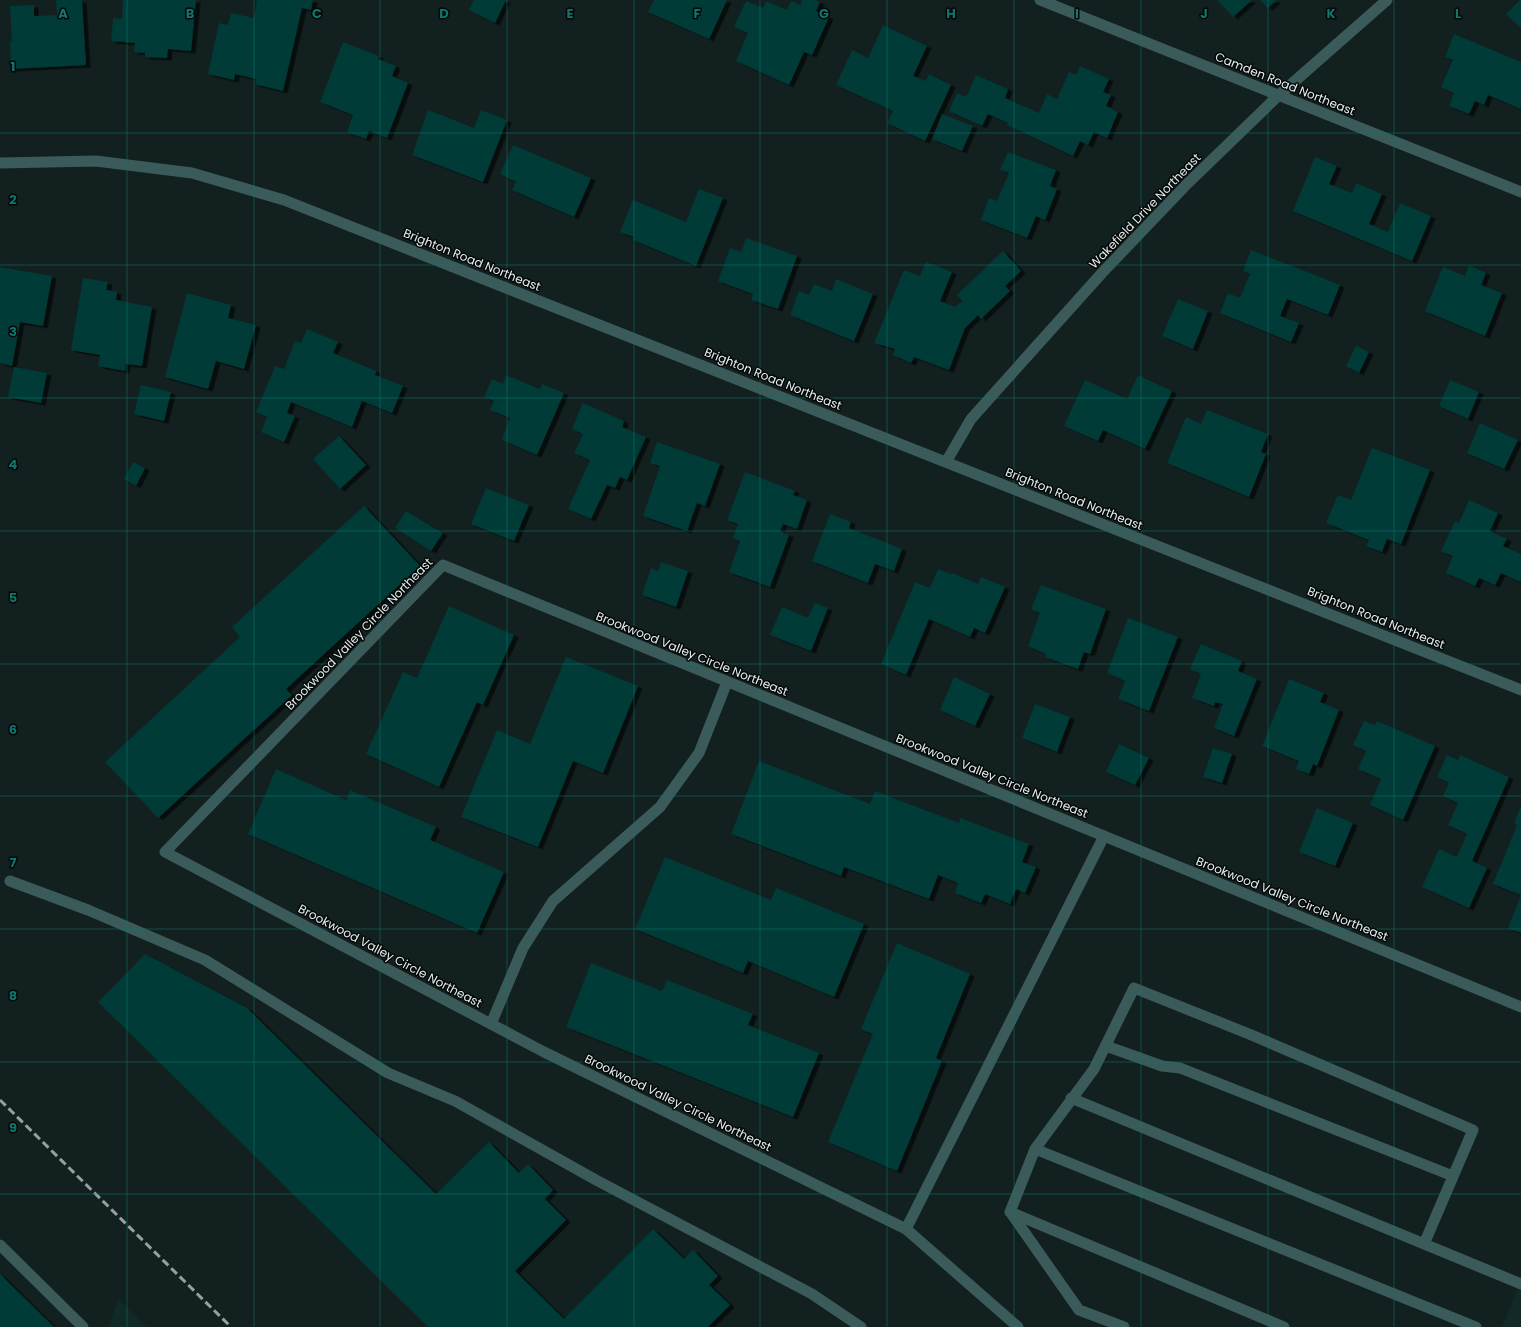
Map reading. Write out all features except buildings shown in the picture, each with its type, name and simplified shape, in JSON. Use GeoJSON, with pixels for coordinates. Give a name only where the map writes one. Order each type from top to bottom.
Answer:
{"type":"FeatureCollection","features":[{"type":"Feature","properties":{"kind":"street","name":"Camden Road Northeast"},"geometry":{"type":"LineString","coordinates":[[1040,0],[1521,192]]}},
{"type":"Feature","properties":{"kind":"street","name":"Wakefield Drive Northeast"},"geometry":{"type":"LineString","coordinates":[[946,462],[971,419],[1097,279],[1187,184],[1279,95],[1387,0]]}},
{"type":"Feature","properties":{"kind":"street","name":"Brighton Road Northeast"},"geometry":{"type":"LineString","coordinates":[[0,163],[96,160],[192,173],[284,200],[1521,690]]}},
{"type":"Feature","properties":{"kind":"street","name":"Brookwood Valley Circle Northeast"},"geometry":{"type":"LineString","coordinates":[[1018,1327],[906,1229],[544,1052],[164,852],[443,565],[1521,1007]]}},
{"type":"Feature","properties":{"kind":"street"},"geometry":{"type":"LineString","coordinates":[[491,1024],[523,948],[553,901],[660,807],[699,753],[727,682]]}},
{"type":"Feature","properties":{"kind":"street"},"geometry":{"type":"LineString","coordinates":[[906,1229],[1104,836]]}},
{"type":"Feature","properties":{"kind":"street"},"geometry":{"type":"LineString","coordinates":[[10,881],[88,910],[205,960],[388,1073],[455,1101],[596,1180],[812,1294],[861,1327]]}},
{"type":"Feature","properties":{"kind":"street"},"geometry":{"type":"LineString","coordinates":[[1010,1212],[1035,1149],[1071,1098],[1094,1069],[1134,988],[1249,1034],[1473,1130],[1424,1244]]}},
{"type":"Feature","properties":{"kind":"street"},"geometry":{"type":"LineString","coordinates":[[1106,1046],[1162,1066],[1180,1068],[1454,1176]]}},
{"type":"Feature","properties":{"kind":"street"},"geometry":{"type":"LineString","coordinates":[[1071,1098],[1521,1284]]}},
{"type":"Feature","properties":{"kind":"street"},"geometry":{"type":"LineString","coordinates":[[1035,1149],[1476,1327]]}},
{"type":"Feature","properties":{"kind":"street"},"geometry":{"type":"LineString","coordinates":[[1010,1212],[1079,1310],[1124,1327]]}},
{"type":"Feature","properties":{"kind":"street"},"geometry":{"type":"LineString","coordinates":[[1010,1212],[1284,1327]]}},
{"type":"Feature","properties":{"kind":"street"},"geometry":{"type":"LineString","coordinates":[[0,1245],[82,1327]]}},
{"type":"Feature","properties":{"kind":"shaded area"},"geometry":{"type":"Polygon","coordinates":[[[1521,1280],[1521,1327],[1502,1327],[1521,1280]]]}},
{"type":"Feature","properties":{"kind":"shaded area"},"geometry":{"type":"Polygon","coordinates":[[[118,1299],[147,1327],[109,1327],[118,1299]]]}},
{"type":"Feature","properties":{"kind":"railway"},"geometry":{"type":"LineString","coordinates":[[0,1100],[231,1327]]}}]}
